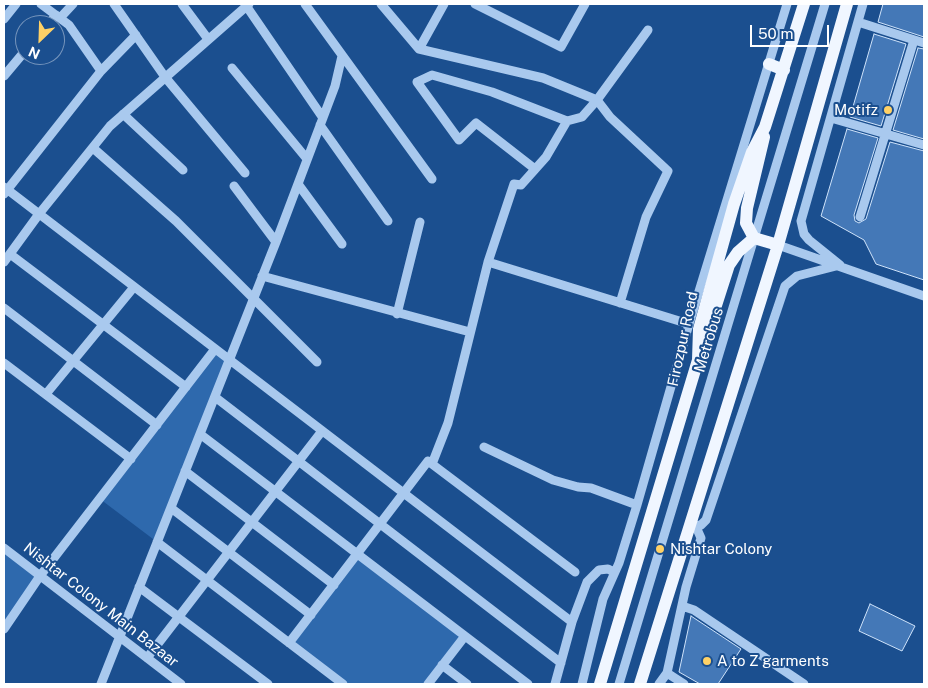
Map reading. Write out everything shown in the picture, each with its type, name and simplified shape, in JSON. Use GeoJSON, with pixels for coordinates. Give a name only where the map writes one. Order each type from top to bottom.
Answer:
{"type":"FeatureCollection","features":[{"type":"Feature","properties":{"kind":"main road","name":"Firozpur Road"},"geometry":{"type":"LineString","coordinates":[[600,684],[698,360],[698,329],[734,204],[752,152],[765,128],[804,4]]}},
{"type":"Feature","properties":{"kind":"main road"},"geometry":{"type":"LineString","coordinates":[[640,684],[778,245],[847,4]]}},
{"type":"Feature","properties":{"kind":"main road"},"geometry":{"type":"LineString","coordinates":[[769,64],[784,70]]}},
{"type":"Feature","properties":{"kind":"main road"},"geometry":{"type":"LineString","coordinates":[[765,128],[762,154],[746,217],[748,231],[754,238],[778,245]]}},
{"type":"Feature","properties":{"kind":"main road"},"geometry":{"type":"LineString","coordinates":[[698,360],[729,265],[738,252],[754,238]]}},
{"type":"Feature","properties":{"kind":"street"},"geometry":{"type":"LineString","coordinates":[[4,19],[16,4]]}},
{"type":"Feature","properties":{"kind":"street"},"geometry":{"type":"LineString","coordinates":[[41,4],[57,15]]}},
{"type":"Feature","properties":{"kind":"street"},"geometry":{"type":"LineString","coordinates":[[59,15],[73,4]]}},
{"type":"Feature","properties":{"kind":"street"},"geometry":{"type":"LineString","coordinates":[[114,4],[166,77],[245,174]]}},
{"type":"Feature","properties":{"kind":"street"},"geometry":{"type":"LineString","coordinates":[[182,4],[208,39]]}},
{"type":"Feature","properties":{"kind":"street"},"geometry":{"type":"LineString","coordinates":[[4,262],[39,214],[110,126],[247,4],[388,220]]}},
{"type":"Feature","properties":{"kind":"street"},"geometry":{"type":"LineString","coordinates":[[305,4],[432,179]]}},
{"type":"Feature","properties":{"kind":"street"},"geometry":{"type":"LineString","coordinates":[[381,4],[419,49],[542,78],[597,100],[610,117],[668,171],[646,217],[620,302]]}},
{"type":"Feature","properties":{"kind":"street"},"geometry":{"type":"LineString","coordinates":[[419,49],[444,4]]}},
{"type":"Feature","properties":{"kind":"street"},"geometry":{"type":"LineString","coordinates":[[475,4],[561,47],[585,4]]}},
{"type":"Feature","properties":{"kind":"street"},"geometry":{"type":"LineString","coordinates":[[582,684],[598,616],[619,563],[637,505],[689,324],[787,4]]}},
{"type":"Feature","properties":{"kind":"street","name":"Metrobus"},"geometry":{"type":"LineString","coordinates":[[620,684],[825,4]]}},
{"type":"Feature","properties":{"kind":"street"},"geometry":{"type":"LineString","coordinates":[[840,265],[804,234],[801,221],[863,4]]}},
{"type":"Feature","properties":{"kind":"street"},"geometry":{"type":"LineString","coordinates":[[65,21],[70,25],[101,71]]}},
{"type":"Feature","properties":{"kind":"street"},"geometry":{"type":"LineString","coordinates":[[858,22],[924,43]]}},
{"type":"Feature","properties":{"kind":"street"},"geometry":{"type":"LineString","coordinates":[[535,169],[476,123],[459,140],[417,82],[432,75],[492,92],[567,121],[582,117],[597,100],[648,30]]}},
{"type":"Feature","properties":{"kind":"street"},"geometry":{"type":"LineString","coordinates":[[136,35],[101,71],[5,190],[39,214],[572,622]]}},
{"type":"Feature","properties":{"kind":"street"},"geometry":{"type":"LineString","coordinates":[[860,217],[914,40]]}},
{"type":"Feature","properties":{"kind":"street"},"geometry":{"type":"LineString","coordinates":[[101,684],[276,242],[335,86],[342,56]]}},
{"type":"Feature","properties":{"kind":"street"},"geometry":{"type":"LineString","coordinates":[[4,76],[15,63]]}},
{"type":"Feature","properties":{"kind":"street"},"geometry":{"type":"LineString","coordinates":[[232,68],[307,159]]}},
{"type":"Feature","properties":{"kind":"street"},"geometry":{"type":"LineString","coordinates":[[123,114],[183,170]]}},
{"type":"Feature","properties":{"kind":"street"},"geometry":{"type":"LineString","coordinates":[[831,118],[924,145]]}},
{"type":"Feature","properties":{"kind":"street"},"geometry":{"type":"LineString","coordinates":[[432,464],[448,423],[488,262],[514,184],[520,185],[546,157],[567,121]]}},
{"type":"Feature","properties":{"kind":"street"},"geometry":{"type":"LineString","coordinates":[[93,148],[176,221],[317,362]]}},
{"type":"Feature","properties":{"kind":"street"},"geometry":{"type":"LineString","coordinates":[[798,173],[813,178]]}},
{"type":"Feature","properties":{"kind":"street"},"geometry":{"type":"LineString","coordinates":[[298,184],[342,244]]}},
{"type":"Feature","properties":{"kind":"street"},"geometry":{"type":"LineString","coordinates":[[234,186],[276,242]]}},
{"type":"Feature","properties":{"kind":"street"},"geometry":{"type":"LineString","coordinates":[[396,314],[420,222]]}},
{"type":"Feature","properties":{"kind":"street"},"geometry":{"type":"LineString","coordinates":[[778,245],[840,265],[924,296]]}},
{"type":"Feature","properties":{"kind":"street"},"geometry":{"type":"LineString","coordinates":[[10,254],[186,387]]}},
{"type":"Feature","properties":{"kind":"street"},"geometry":{"type":"LineString","coordinates":[[488,262],[689,324]]}},
{"type":"Feature","properties":{"kind":"street"},"geometry":{"type":"LineString","coordinates":[[690,526],[701,525],[706,520],[785,286],[797,276],[840,265]]}},
{"type":"Feature","properties":{"kind":"street"},"geometry":{"type":"LineString","coordinates":[[262,276],[396,314],[470,332]]}},
{"type":"Feature","properties":{"kind":"street"},"geometry":{"type":"LineString","coordinates":[[46,394],[72,360],[134,287]]}},
{"type":"Feature","properties":{"kind":"street"},"geometry":{"type":"LineString","coordinates":[[4,308],[157,425]]}},
{"type":"Feature","properties":{"kind":"street"},"geometry":{"type":"LineString","coordinates":[[4,629],[40,576],[215,349]]}},
{"type":"Feature","properties":{"kind":"street"},"geometry":{"type":"LineString","coordinates":[[4,363],[131,458]]}},
{"type":"Feature","properties":{"kind":"street"},"geometry":{"type":"LineString","coordinates":[[215,398],[561,663]]}},
{"type":"Feature","properties":{"kind":"street"},"geometry":{"type":"LineString","coordinates":[[147,658],[322,430]]}},
{"type":"Feature","properties":{"kind":"street"},"geometry":{"type":"LineString","coordinates":[[200,434],[356,555],[528,684]]}},
{"type":"Feature","properties":{"kind":"street"},"geometry":{"type":"LineString","coordinates":[[484,447],[553,480],[578,487],[591,488],[637,505]]}},
{"type":"Feature","properties":{"kind":"street"},"geometry":{"type":"LineString","coordinates":[[652,453],[668,457]]}},
{"type":"Feature","properties":{"kind":"street"},"geometry":{"type":"LineString","coordinates":[[289,643],[428,461],[575,572]]}},
{"type":"Feature","properties":{"kind":"street"},"geometry":{"type":"LineString","coordinates":[[186,471],[334,585]]}},
{"type":"Feature","properties":{"kind":"street"},"geometry":{"type":"LineString","coordinates":[[171,508],[311,615]]}},
{"type":"Feature","properties":{"kind":"street"},"geometry":{"type":"LineString","coordinates":[[659,684],[667,673],[682,606],[701,538],[697,529],[690,526]]}},
{"type":"Feature","properties":{"kind":"street"},"geometry":{"type":"LineString","coordinates":[[157,542],[343,684]]}},
{"type":"Feature","properties":{"kind":"street","name":"Nishtar Colony Main Bazaar"},"geometry":{"type":"LineString","coordinates":[[4,548],[181,684]]}},
{"type":"Feature","properties":{"kind":"street"},"geometry":{"type":"LineString","coordinates":[[555,684],[572,622],[587,582],[592,575],[600,570],[608,569],[614,572]]}},
{"type":"Feature","properties":{"kind":"street"},"geometry":{"type":"LineString","coordinates":[[139,587],[268,684]]}},
{"type":"Feature","properties":{"kind":"street"},"geometry":{"type":"LineString","coordinates":[[682,606],[694,610],[804,684]]}},
{"type":"Feature","properties":{"kind":"street"},"geometry":{"type":"LineString","coordinates":[[428,684],[464,636]]}},
{"type":"Feature","properties":{"kind":"street"},"geometry":{"type":"LineString","coordinates":[[442,665],[467,684]]}},
{"type":"Feature","properties":{"kind":"street"},"geometry":{"type":"LineString","coordinates":[[667,673],[684,684]]}},
{"type":"Feature","properties":{"kind":"shaded area"},"geometry":{"type":"Polygon","coordinates":[[[215,349],[230,361],[157,542],[100,499],[215,349]]]}},
{"type":"Feature","properties":{"kind":"shaded area"},"geometry":{"type":"Polygon","coordinates":[[[4,548],[40,576],[4,629],[4,548]]]}},
{"type":"Feature","properties":{"kind":"shaded area"},"geometry":{"type":"Polygon","coordinates":[[[356,555],[465,636],[428,684],[343,684],[289,643],[356,555]]]}},
{"type":"Feature","properties":{"kind":"building"},"geometry":{"type":"Polygon","coordinates":[[[883,4],[924,4],[924,37],[878,22],[883,4]]]}},
{"type":"Feature","properties":{"kind":"building"},"geometry":{"type":"Polygon","coordinates":[[[874,34],[906,44],[881,126],[850,117],[874,34]]]}},
{"type":"Feature","properties":{"kind":"building"},"geometry":{"type":"Polygon","coordinates":[[[918,48],[924,49],[924,139],[893,130],[918,48]]]}},
{"type":"Feature","properties":{"kind":"building"},"geometry":{"type":"Polygon","coordinates":[[[847,129],[878,138],[854,215],[855,221],[859,223],[866,219],[890,142],[924,151],[924,280],[876,264],[864,240],[821,216],[847,129]]]}},
{"type":"Feature","properties":{"kind":"building"},"geometry":{"type":"Polygon","coordinates":[[[870,604],[915,626],[902,651],[859,631],[870,604]]]}},
{"type":"Feature","properties":{"kind":"building","name":"A to Z garments"},"geometry":{"type":"Polygon","coordinates":[[[691,616],[741,649],[718,684],[700,684],[679,672],[691,616]]]}},
{"type":"Feature","properties":{"kind":"place","name":"Motifz"},"geometry":{"type":"Point","coordinates":[888,110]}},
{"type":"Feature","properties":{"kind":"place","name":"Nishtar Colony"},"geometry":{"type":"Point","coordinates":[660,549]}},
{"type":"Feature","properties":{"kind":"place","name":"A to Z garments"},"geometry":{"type":"Point","coordinates":[707,661]}}]}
